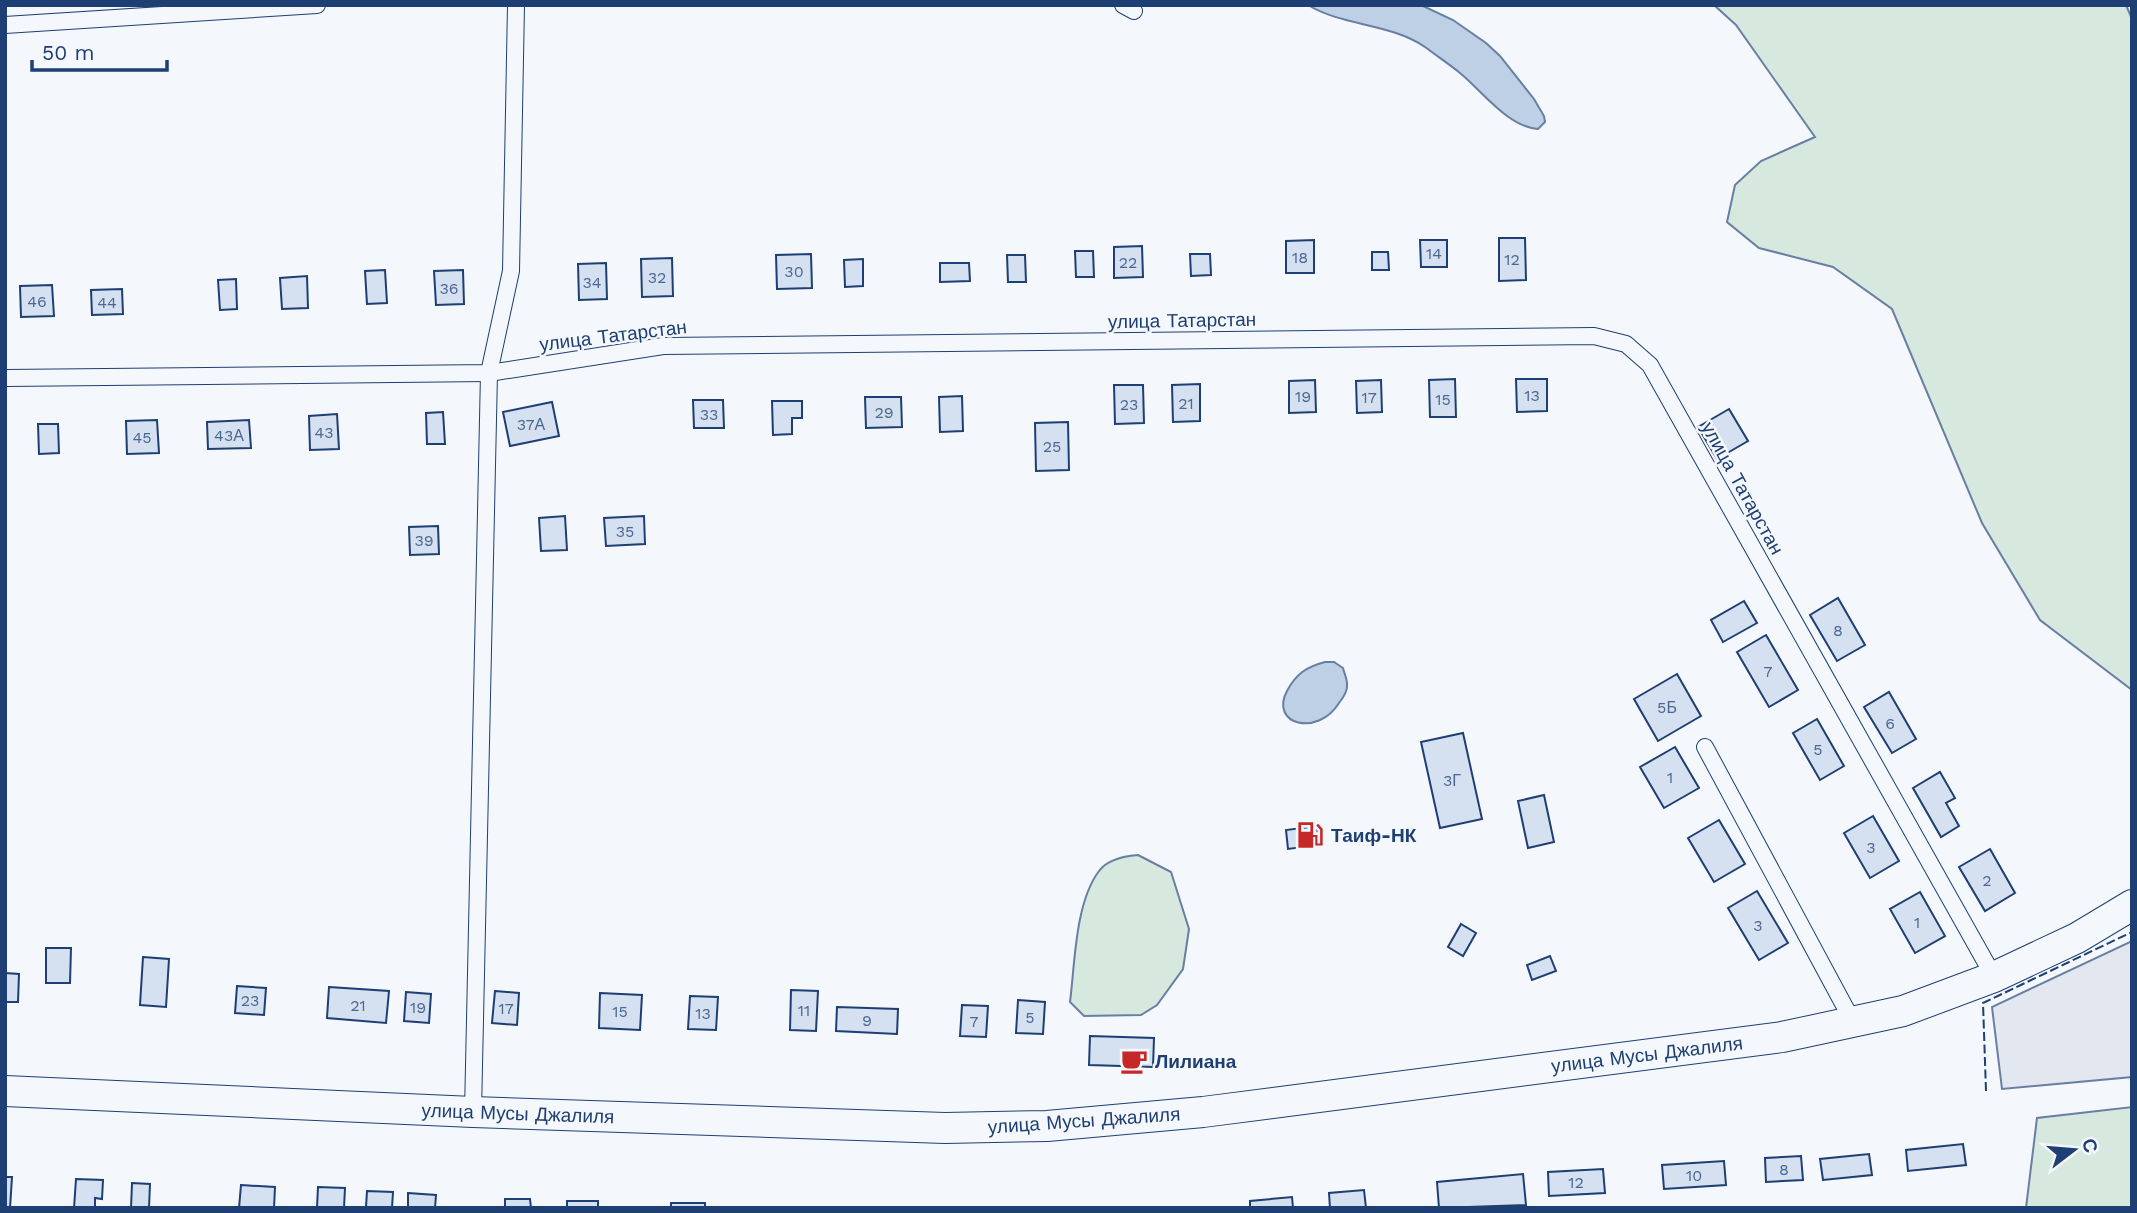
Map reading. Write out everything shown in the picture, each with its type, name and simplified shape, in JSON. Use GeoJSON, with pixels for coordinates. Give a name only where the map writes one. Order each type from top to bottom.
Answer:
{"type":"FeatureCollection","features":[{"type":"Feature","properties":{"kind":"highway","name":"улица Мусы Джалиля"},"geometry":{"type":"LineString","coordinates":[[5,1091],[473,1112],[945,1128],[1047,1126],[1203,1112],[1782,1037],[1903,1011],[1994,977],[2077,938],[2132,905]]}},
{"type":"Feature","properties":{"kind":"street"},"geometry":{"type":"LineString","coordinates":[[5,25],[317,5]]}},
{"type":"Feature","properties":{"kind":"street"},"geometry":{"type":"LineString","coordinates":[[473,1112],[489,373],[512,271],[516,5]]}},
{"type":"Feature","properties":{"kind":"street","name":"улица Татарстан"},"geometry":{"type":"LineString","coordinates":[[5,378],[489,373],[663,346],[1594,336],[1626,344],[1650,365],[1994,977]]}},
{"type":"Feature","properties":{"kind":"street"},"geometry":{"type":"LineString","coordinates":[[1704,747],[1853,1022]]}},
{"type":"Feature","properties":{"kind":"shaded area"},"geometry":{"type":"Polygon","coordinates":[[[1714,5],[2126,5],[2132,19],[2132,690],[2040,620],[1982,523],[1892,309],[1833,267],[1759,248],[1727,222],[1735,185],[1761,161],[1815,137],[1736,25],[1714,5]]]}},
{"type":"Feature","properties":{"kind":"shaded area"},"geometry":{"type":"Polygon","coordinates":[[[1138,855],[1171,872],[1189,929],[1183,969],[1157,1005],[1141,1015],[1084,1016],[1070,1002],[1077,934],[1085,899],[1091,884],[1103,867],[1117,859],[1138,855]]]}},
{"type":"Feature","properties":{"kind":"shaded area"},"geometry":{"type":"Polygon","coordinates":[[[2132,941],[2132,1077],[2002,1089],[1992,1007],[2132,941]]]}},
{"type":"Feature","properties":{"kind":"shaded area"},"geometry":{"type":"Polygon","coordinates":[[[2132,1107],[2132,1208],[2026,1208],[2037,1118],[2132,1107]]]}},
{"type":"Feature","properties":{"kind":"water"},"geometry":{"type":"Polygon","coordinates":[[[1308,5],[1421,5],[1453,20],[1500,56],[1534,99],[1545,122],[1538,129],[1516,122],[1456,70],[1411,39],[1336,17],[1308,5]]]}},
{"type":"Feature","properties":{"kind":"water"},"geometry":{"type":"Polygon","coordinates":[[[1325,662],[1334,662],[1343,668],[1347,686],[1342,699],[1330,714],[1319,720],[1309,723],[1290,719],[1283,703],[1290,685],[1302,672],[1325,662]]]}},
{"type":"Feature","properties":{"kind":"building"},"geometry":{"type":"Polygon","coordinates":[[[1499,238],[1525,238],[1526,280],[1499,281],[1499,238]]]}},
{"type":"Feature","properties":{"kind":"building"},"geometry":{"type":"Polygon","coordinates":[[[1314,240],[1314,273],[1286,273],[1286,241],[1314,240]]]}},
{"type":"Feature","properties":{"kind":"building"},"geometry":{"type":"Polygon","coordinates":[[[1420,240],[1447,240],[1447,267],[1421,267],[1420,240]]]}},
{"type":"Feature","properties":{"kind":"building"},"geometry":{"type":"Polygon","coordinates":[[[1142,246],[1143,277],[1114,278],[1114,247],[1142,246]]]}},
{"type":"Feature","properties":{"kind":"building"},"geometry":{"type":"Polygon","coordinates":[[[1075,251],[1093,251],[1094,277],[1076,277],[1075,251]]]}},
{"type":"Feature","properties":{"kind":"building"},"geometry":{"type":"Polygon","coordinates":[[[1372,252],[1388,252],[1389,270],[1372,270],[1372,252]]]}},
{"type":"Feature","properties":{"kind":"building"},"geometry":{"type":"Polygon","coordinates":[[[811,254],[812,288],[777,289],[776,255],[811,254]]]}},
{"type":"Feature","properties":{"kind":"building"},"geometry":{"type":"Polygon","coordinates":[[[1190,254],[1210,254],[1211,275],[1191,276],[1190,254]]]}},
{"type":"Feature","properties":{"kind":"building"},"geometry":{"type":"Polygon","coordinates":[[[1007,255],[1025,255],[1026,282],[1008,282],[1007,255]]]}},
{"type":"Feature","properties":{"kind":"building"},"geometry":{"type":"Polygon","coordinates":[[[672,258],[673,296],[642,297],[641,259],[672,258]]]}},
{"type":"Feature","properties":{"kind":"building"},"geometry":{"type":"Polygon","coordinates":[[[863,259],[863,286],[845,287],[844,260],[863,259]]]}},
{"type":"Feature","properties":{"kind":"building"},"geometry":{"type":"Polygon","coordinates":[[[606,263],[607,299],[579,300],[578,264],[606,263]]]}},
{"type":"Feature","properties":{"kind":"building"},"geometry":{"type":"Polygon","coordinates":[[[940,263],[969,263],[970,281],[940,282],[940,263]]]}},
{"type":"Feature","properties":{"kind":"building"},"geometry":{"type":"Polygon","coordinates":[[[385,270],[387,303],[367,304],[365,271],[385,270]]]}},
{"type":"Feature","properties":{"kind":"building"},"geometry":{"type":"Polygon","coordinates":[[[463,270],[464,304],[436,305],[434,271],[463,270]]]}},
{"type":"Feature","properties":{"kind":"building"},"geometry":{"type":"Polygon","coordinates":[[[307,276],[308,308],[282,309],[280,278],[307,276]]]}},
{"type":"Feature","properties":{"kind":"building"},"geometry":{"type":"Polygon","coordinates":[[[236,279],[237,309],[220,310],[218,280],[236,279]]]}},
{"type":"Feature","properties":{"kind":"building"},"geometry":{"type":"Polygon","coordinates":[[[52,285],[54,316],[21,317],[20,286],[52,285]]]}},
{"type":"Feature","properties":{"kind":"building"},"geometry":{"type":"Polygon","coordinates":[[[122,289],[123,314],[92,315],[91,290],[122,289]]]}},
{"type":"Feature","properties":{"kind":"building"},"geometry":{"type":"Polygon","coordinates":[[[1455,379],[1456,417],[1430,417],[1429,380],[1455,379]]]}},
{"type":"Feature","properties":{"kind":"building"},"geometry":{"type":"Polygon","coordinates":[[[1516,379],[1547,379],[1547,411],[1517,412],[1516,379]]]}},
{"type":"Feature","properties":{"kind":"building"},"geometry":{"type":"Polygon","coordinates":[[[1315,380],[1316,412],[1289,413],[1289,381],[1315,380]]]}},
{"type":"Feature","properties":{"kind":"building"},"geometry":{"type":"Polygon","coordinates":[[[1381,380],[1382,412],[1357,413],[1356,381],[1381,380]]]}},
{"type":"Feature","properties":{"kind":"building"},"geometry":{"type":"Polygon","coordinates":[[[1200,384],[1200,421],[1173,422],[1172,385],[1200,384]]]}},
{"type":"Feature","properties":{"kind":"building"},"geometry":{"type":"Polygon","coordinates":[[[1114,385],[1143,385],[1144,423],[1115,424],[1114,385]]]}},
{"type":"Feature","properties":{"kind":"building"},"geometry":{"type":"Polygon","coordinates":[[[962,396],[963,431],[940,432],[939,397],[962,396]]]}},
{"type":"Feature","properties":{"kind":"building"},"geometry":{"type":"Polygon","coordinates":[[[865,397],[901,397],[902,427],[866,428],[865,397]]]}},
{"type":"Feature","properties":{"kind":"building"},"geometry":{"type":"Polygon","coordinates":[[[693,400],[723,400],[724,428],[694,428],[693,400]]]}},
{"type":"Feature","properties":{"kind":"building"},"geometry":{"type":"Polygon","coordinates":[[[772,401],[802,401],[802,418],[792,418],[792,434],[773,435],[772,401]]]}},
{"type":"Feature","properties":{"kind":"building"},"geometry":{"type":"Polygon","coordinates":[[[552,402],[559,436],[510,446],[503,412],[552,402]]]}},
{"type":"Feature","properties":{"kind":"building"},"geometry":{"type":"Polygon","coordinates":[[[1729,409],[1748,441],[1717,459],[1698,427],[1729,409]]]}},
{"type":"Feature","properties":{"kind":"building"},"geometry":{"type":"Polygon","coordinates":[[[443,412],[445,444],[427,444],[426,413],[443,412]]]}},
{"type":"Feature","properties":{"kind":"building"},"geometry":{"type":"Polygon","coordinates":[[[337,414],[339,449],[310,450],[309,416],[337,414]]]}},
{"type":"Feature","properties":{"kind":"building"},"geometry":{"type":"Polygon","coordinates":[[[157,420],[159,453],[127,454],[126,421],[157,420]]]}},
{"type":"Feature","properties":{"kind":"building"},"geometry":{"type":"Polygon","coordinates":[[[249,420],[251,448],[208,449],[207,422],[249,420]]]}},
{"type":"Feature","properties":{"kind":"building"},"geometry":{"type":"Polygon","coordinates":[[[1068,422],[1069,470],[1036,471],[1035,423],[1068,422]]]}},
{"type":"Feature","properties":{"kind":"building"},"geometry":{"type":"Polygon","coordinates":[[[38,424],[58,424],[59,453],[39,454],[38,424]]]}},
{"type":"Feature","properties":{"kind":"building"},"geometry":{"type":"Polygon","coordinates":[[[565,516],[567,550],[541,551],[539,518],[565,516]]]}},
{"type":"Feature","properties":{"kind":"building"},"geometry":{"type":"Polygon","coordinates":[[[644,516],[645,544],[606,546],[604,518],[644,516]]]}},
{"type":"Feature","properties":{"kind":"building"},"geometry":{"type":"Polygon","coordinates":[[[438,526],[439,554],[410,555],[409,527],[438,526]]]}},
{"type":"Feature","properties":{"kind":"building"},"geometry":{"type":"Polygon","coordinates":[[[1838,598],[1865,645],[1837,661],[1810,615],[1838,598]]]}},
{"type":"Feature","properties":{"kind":"building"},"geometry":{"type":"Polygon","coordinates":[[[1744,601],[1757,623],[1723,642],[1711,620],[1744,601]]]}},
{"type":"Feature","properties":{"kind":"building"},"geometry":{"type":"Polygon","coordinates":[[[1766,635],[1798,690],[1769,707],[1737,652],[1766,635]]]}},
{"type":"Feature","properties":{"kind":"building"},"geometry":{"type":"Polygon","coordinates":[[[1677,674],[1701,716],[1658,741],[1634,699],[1677,674]]]}},
{"type":"Feature","properties":{"kind":"building"},"geometry":{"type":"Polygon","coordinates":[[[1889,692],[1916,739],[1892,753],[1864,707],[1889,692]]]}},
{"type":"Feature","properties":{"kind":"building"},"geometry":{"type":"Polygon","coordinates":[[[1817,719],[1844,766],[1820,780],[1793,733],[1817,719]]]}},
{"type":"Feature","properties":{"kind":"building"},"geometry":{"type":"Polygon","coordinates":[[[1463,733],[1482,819],[1440,828],[1421,742],[1463,733]]]}},
{"type":"Feature","properties":{"kind":"building"},"geometry":{"type":"Polygon","coordinates":[[[1675,747],[1699,788],[1664,808],[1640,767],[1675,747]]]}},
{"type":"Feature","properties":{"kind":"building"},"geometry":{"type":"Polygon","coordinates":[[[1940,772],[1955,798],[1946,803],[1959,826],[1941,837],[1913,788],[1940,772]]]}},
{"type":"Feature","properties":{"kind":"building"},"geometry":{"type":"Polygon","coordinates":[[[1544,795],[1554,842],[1528,848],[1518,801],[1544,795]]]}},
{"type":"Feature","properties":{"kind":"building"},"geometry":{"type":"Polygon","coordinates":[[[1873,816],[1899,861],[1870,878],[1844,833],[1873,816]]]}},
{"type":"Feature","properties":{"kind":"building"},"geometry":{"type":"Polygon","coordinates":[[[1719,820],[1745,864],[1714,882],[1688,838],[1719,820]]]}},
{"type":"Feature","properties":{"kind":"building"},"geometry":{"type":"Polygon","coordinates":[[[1317,826],[1319,845],[1288,849],[1286,830],[1317,826]]]}},
{"type":"Feature","properties":{"kind":"building"},"geometry":{"type":"Polygon","coordinates":[[[1990,849],[2015,893],[1985,911],[1959,867],[1990,849]]]}},
{"type":"Feature","properties":{"kind":"building"},"geometry":{"type":"Polygon","coordinates":[[[1757,891],[1788,943],[1759,960],[1728,908],[1757,891]]]}},
{"type":"Feature","properties":{"kind":"building"},"geometry":{"type":"Polygon","coordinates":[[[1920,892],[1945,936],[1915,953],[1890,909],[1920,892]]]}},
{"type":"Feature","properties":{"kind":"building"},"geometry":{"type":"Polygon","coordinates":[[[1461,924],[1476,933],[1463,956],[1448,947],[1461,924]]]}},
{"type":"Feature","properties":{"kind":"building"},"geometry":{"type":"Polygon","coordinates":[[[46,948],[71,948],[70,983],[46,983],[46,948]]]}},
{"type":"Feature","properties":{"kind":"building"},"geometry":{"type":"Polygon","coordinates":[[[1550,956],[1556,971],[1532,980],[1527,965],[1550,956]]]}},
{"type":"Feature","properties":{"kind":"building"},"geometry":{"type":"Polygon","coordinates":[[[143,957],[169,959],[166,1007],[140,1005],[143,957]]]}},
{"type":"Feature","properties":{"kind":"building"},"geometry":{"type":"Polygon","coordinates":[[[5,973],[19,974],[18,1002],[5,1002],[5,973]]]}},
{"type":"Feature","properties":{"kind":"building"},"geometry":{"type":"Polygon","coordinates":[[[237,986],[266,988],[264,1015],[235,1013],[237,986]]]}},
{"type":"Feature","properties":{"kind":"building"},"geometry":{"type":"Polygon","coordinates":[[[329,987],[389,991],[386,1023],[327,1018],[329,987]]]}},
{"type":"Feature","properties":{"kind":"building"},"geometry":{"type":"Polygon","coordinates":[[[791,990],[818,991],[816,1031],[790,1030],[791,990]]]}},
{"type":"Feature","properties":{"kind":"building"},"geometry":{"type":"Polygon","coordinates":[[[495,991],[519,993],[517,1025],[492,1023],[495,991]]]}},
{"type":"Feature","properties":{"kind":"building"},"geometry":{"type":"Polygon","coordinates":[[[406,992],[431,994],[429,1023],[404,1021],[406,992]]]}},
{"type":"Feature","properties":{"kind":"building"},"geometry":{"type":"Polygon","coordinates":[[[600,993],[642,995],[640,1030],[599,1028],[600,993]]]}},
{"type":"Feature","properties":{"kind":"building"},"geometry":{"type":"Polygon","coordinates":[[[690,996],[718,997],[716,1030],[688,1029],[690,996]]]}},
{"type":"Feature","properties":{"kind":"building"},"geometry":{"type":"Polygon","coordinates":[[[1018,1000],[1045,1002],[1043,1034],[1016,1033],[1018,1000]]]}},
{"type":"Feature","properties":{"kind":"building"},"geometry":{"type":"Polygon","coordinates":[[[962,1005],[988,1006],[986,1037],[960,1036],[962,1005]]]}},
{"type":"Feature","properties":{"kind":"building"},"geometry":{"type":"Polygon","coordinates":[[[837,1007],[898,1009],[897,1034],[836,1031],[837,1007]]]}},
{"type":"Feature","properties":{"kind":"building"},"geometry":{"type":"Polygon","coordinates":[[[1090,1036],[1154,1038],[1153,1067],[1089,1065],[1090,1036]]]}},
{"type":"Feature","properties":{"kind":"building"},"geometry":{"type":"Polygon","coordinates":[[[1963,1144],[1966,1165],[1908,1171],[1906,1150],[1963,1144]]]}},
{"type":"Feature","properties":{"kind":"building"},"geometry":{"type":"Polygon","coordinates":[[[1869,1154],[1872,1175],[1823,1180],[1820,1159],[1869,1154]]]}},
{"type":"Feature","properties":{"kind":"building"},"geometry":{"type":"Polygon","coordinates":[[[1801,1156],[1803,1180],[1766,1182],[1765,1158],[1801,1156]]]}},
{"type":"Feature","properties":{"kind":"building"},"geometry":{"type":"Polygon","coordinates":[[[1724,1161],[1726,1185],[1664,1189],[1662,1165],[1724,1161]]]}},
{"type":"Feature","properties":{"kind":"building"},"geometry":{"type":"Polygon","coordinates":[[[1603,1169],[1605,1193],[1549,1196],[1548,1172],[1603,1169]]]}},
{"type":"Feature","properties":{"kind":"building"},"geometry":{"type":"Polygon","coordinates":[[[1523,1174],[1526,1205],[1439,1208],[1437,1182],[1523,1174]]]}},
{"type":"Feature","properties":{"kind":"building"},"geometry":{"type":"Polygon","coordinates":[[[5,1177],[12,1177],[10,1208],[5,1208],[5,1177]]]}},
{"type":"Feature","properties":{"kind":"building"},"geometry":{"type":"Polygon","coordinates":[[[76,1179],[103,1180],[102,1199],[95,1198],[95,1208],[74,1208],[76,1179]]]}},
{"type":"Feature","properties":{"kind":"building"},"geometry":{"type":"Polygon","coordinates":[[[132,1183],[150,1184],[149,1208],[131,1208],[132,1183]]]}},
{"type":"Feature","properties":{"kind":"building"},"geometry":{"type":"Polygon","coordinates":[[[241,1185],[275,1187],[274,1208],[239,1208],[241,1185]]]}},
{"type":"Feature","properties":{"kind":"building"},"geometry":{"type":"Polygon","coordinates":[[[318,1187],[345,1188],[344,1208],[317,1208],[318,1187]]]}},
{"type":"Feature","properties":{"kind":"building"},"geometry":{"type":"Polygon","coordinates":[[[1364,1190],[1366,1208],[1330,1208],[1329,1193],[1364,1190]]]}},
{"type":"Feature","properties":{"kind":"building"},"geometry":{"type":"Polygon","coordinates":[[[367,1191],[393,1192],[392,1208],[366,1207],[367,1191]]]}},
{"type":"Feature","properties":{"kind":"building"},"geometry":{"type":"Polygon","coordinates":[[[408,1193],[436,1195],[435,1208],[408,1208],[408,1193]]]}},
{"type":"Feature","properties":{"kind":"building"},"geometry":{"type":"Polygon","coordinates":[[[1292,1197],[1293,1208],[1250,1208],[1250,1201],[1292,1197]]]}},
{"type":"Feature","properties":{"kind":"building"},"geometry":{"type":"Polygon","coordinates":[[[505,1199],[530,1199],[531,1208],[505,1208],[505,1199]]]}},
{"type":"Feature","properties":{"kind":"building"},"geometry":{"type":"Polygon","coordinates":[[[567,1201],[598,1201],[598,1208],[567,1208],[567,1201]]]}},
{"type":"Feature","properties":{"kind":"building"},"geometry":{"type":"Polygon","coordinates":[[[671,1203],[705,1203],[705,1208],[671,1208],[671,1203]]]}},
{"type":"Feature","properties":{"kind":"fence"},"geometry":{"type":"LineString","coordinates":[[1986,1091],[1983,1003],[2132,932]]}},
{"type":"Feature","properties":{"kind":"place","name":"Таиф-НК"},"geometry":{"type":"Point","coordinates":[1310,835]}},
{"type":"Feature","properties":{"kind":"place","name":"Лилиана"},"geometry":{"type":"Point","coordinates":[1134,1061]}}]}
